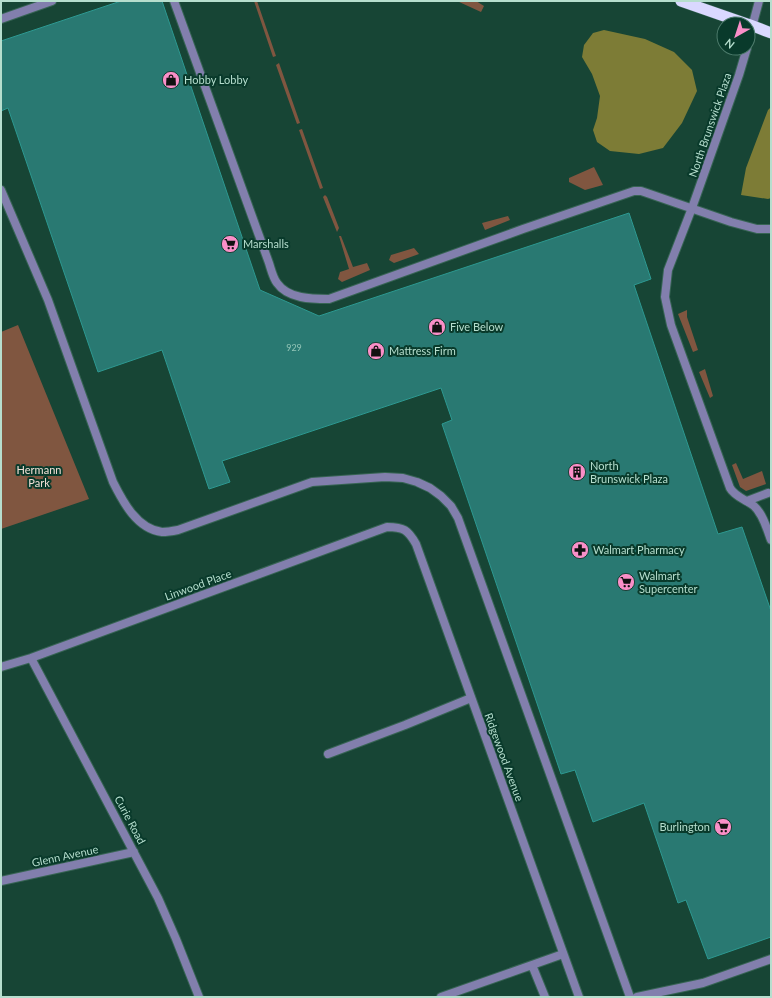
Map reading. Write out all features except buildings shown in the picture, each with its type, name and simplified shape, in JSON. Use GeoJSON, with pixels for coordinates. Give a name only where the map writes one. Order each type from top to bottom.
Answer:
{"type":"FeatureCollection","features":[{"type":"Feature","properties":{"kind":"highway"},"geometry":{"type":"LineString","coordinates":[[681,1],[724,16]]}},
{"type":"Feature","properties":{"kind":"highway"},"geometry":{"type":"LineString","coordinates":[[756,28],[771,33]]}},
{"type":"Feature","properties":{"kind":"street"},"geometry":{"type":"LineString","coordinates":[[1,19],[52,1]]}},
{"type":"Feature","properties":{"kind":"street"},"geometry":{"type":"LineString","coordinates":[[174,1],[277,284],[290,294],[307,299],[329,299],[634,191],[641,191],[731,222],[757,228],[771,229]]}},
{"type":"Feature","properties":{"kind":"street"},"geometry":{"type":"LineString","coordinates":[[753,16],[759,1]]}},
{"type":"Feature","properties":{"kind":"street","name":"North Brunswick Plaza"},"geometry":{"type":"LineString","coordinates":[[744,56],[739,75],[692,208],[668,270],[665,296],[671,325],[730,488],[733,493],[756,508],[771,540]]}},
{"type":"Feature","properties":{"kind":"street"},"geometry":{"type":"LineString","coordinates":[[1,190],[48,300],[113,482],[122,500],[135,517],[149,528],[162,532],[178,530],[312,482],[385,477],[403,478],[430,488],[451,506],[461,526],[630,997]]}},
{"type":"Feature","properties":{"kind":"street"},"geometry":{"type":"LineString","coordinates":[[747,501],[768,493]]}},
{"type":"Feature","properties":{"kind":"street","name":"Linwood Place"},"geometry":{"type":"LineString","coordinates":[[1,667],[31,658],[387,527],[403,529]]}},
{"type":"Feature","properties":{"kind":"street","name":"Ridgewood Avenue"},"geometry":{"type":"LineString","coordinates":[[403,529],[410,534],[416,544],[579,997]]}},
{"type":"Feature","properties":{"kind":"street","name":"Curie Road"},"geometry":{"type":"LineString","coordinates":[[31,658],[158,898],[199,997]]}},
{"type":"Feature","properties":{"kind":"street"},"geometry":{"type":"LineString","coordinates":[[328,754],[472,698]]}},
{"type":"Feature","properties":{"kind":"street","name":"Glenn Avenue"},"geometry":{"type":"LineString","coordinates":[[1,881],[134,852]]}},
{"type":"Feature","properties":{"kind":"street"},"geometry":{"type":"LineString","coordinates":[[441,997],[563,954]]}},
{"type":"Feature","properties":{"kind":"street"},"geometry":{"type":"LineString","coordinates":[[638,997],[703,983],[771,959]]}},
{"type":"Feature","properties":{"kind":"street"},"geometry":{"type":"LineString","coordinates":[[532,965],[545,997]]}},
{"type":"Feature","properties":{"kind":"green space"},"geometry":{"type":"Polygon","coordinates":[[[254,1],[257,1],[276,56],[273,57],[254,1]]]}},
{"type":"Feature","properties":{"kind":"green space"},"geometry":{"type":"Polygon","coordinates":[[[457,1],[476,1],[484,6],[481,12],[457,1]]]}},
{"type":"Feature","properties":{"kind":"green space"},"geometry":{"type":"Polygon","coordinates":[[[279,63],[300,123],[297,124],[276,65],[279,63]]]}},
{"type":"Feature","properties":{"kind":"green space"},"geometry":{"type":"Polygon","coordinates":[[[302,129],[323,188],[320,189],[299,130],[302,129]]]}},
{"type":"Feature","properties":{"kind":"green space"},"geometry":{"type":"Polygon","coordinates":[[[594,167],[603,185],[585,190],[569,182],[569,178],[594,167]]]}},
{"type":"Feature","properties":{"kind":"green space"},"geometry":{"type":"Polygon","coordinates":[[[325,195],[339,228],[337,232],[323,197],[325,195]]]}},
{"type":"Feature","properties":{"kind":"green space"},"geometry":{"type":"Polygon","coordinates":[[[508,216],[510,220],[485,230],[482,223],[508,216]]]}},
{"type":"Feature","properties":{"kind":"green space"},"geometry":{"type":"Polygon","coordinates":[[[339,236],[341,236],[353,267],[367,263],[370,270],[342,282],[338,279],[340,272],[349,269],[339,236]]]}},
{"type":"Feature","properties":{"kind":"green space"},"geometry":{"type":"Polygon","coordinates":[[[414,248],[419,254],[394,263],[389,260],[391,255],[414,248]]]}},
{"type":"Feature","properties":{"kind":"green space"},"geometry":{"type":"Polygon","coordinates":[[[687,310],[687,317],[698,350],[693,352],[678,314],[687,310]]]}},
{"type":"Feature","properties":{"kind":"green space","name":"Hermann Park"},"geometry":{"type":"Polygon","coordinates":[[[18,325],[89,499],[1,529],[1,332],[18,325]]]}},
{"type":"Feature","properties":{"kind":"green space"},"geometry":{"type":"Polygon","coordinates":[[[705,369],[713,396],[710,398],[699,372],[705,369]]]}},
{"type":"Feature","properties":{"kind":"green space"},"geometry":{"type":"Polygon","coordinates":[[[736,463],[743,479],[762,471],[766,484],[746,491],[740,487],[732,465],[736,463]]]}},
{"type":"Feature","properties":{"kind":"shaded area"},"geometry":{"type":"Polygon","coordinates":[[[604,30],[645,39],[674,52],[692,70],[697,91],[682,123],[663,148],[639,154],[610,151],[597,142],[593,130],[597,118],[600,96],[592,74],[582,57],[584,45],[593,33],[604,30]]]}},
{"type":"Feature","properties":{"kind":"shaded area"},"geometry":{"type":"Polygon","coordinates":[[[771,107],[771,198],[768,199],[741,195],[746,168],[768,110],[771,107]]]}},
{"type":"Feature","properties":{"kind":"place","name":"Hobby Lobby"},"geometry":{"type":"Point","coordinates":[171,80]}},
{"type":"Feature","properties":{"kind":"place","name":"Marshalls"},"geometry":{"type":"Point","coordinates":[230,244]}},
{"type":"Feature","properties":{"kind":"place","name":"Five Below"},"geometry":{"type":"Point","coordinates":[437,327]}},
{"type":"Feature","properties":{"kind":"place","name":"Mattress Firm"},"geometry":{"type":"Point","coordinates":[376,351]}},
{"type":"Feature","properties":{"kind":"place","name":"North Brunswick Plaza"},"geometry":{"type":"Point","coordinates":[577,472]}},
{"type":"Feature","properties":{"kind":"place","name":"Walmart Pharmacy"},"geometry":{"type":"Point","coordinates":[580,550]}},
{"type":"Feature","properties":{"kind":"place","name":"Walmart Supercenter"},"geometry":{"type":"Point","coordinates":[626,582]}},
{"type":"Feature","properties":{"kind":"place","name":"Burlington"},"geometry":{"type":"Point","coordinates":[723,827]}}]}
